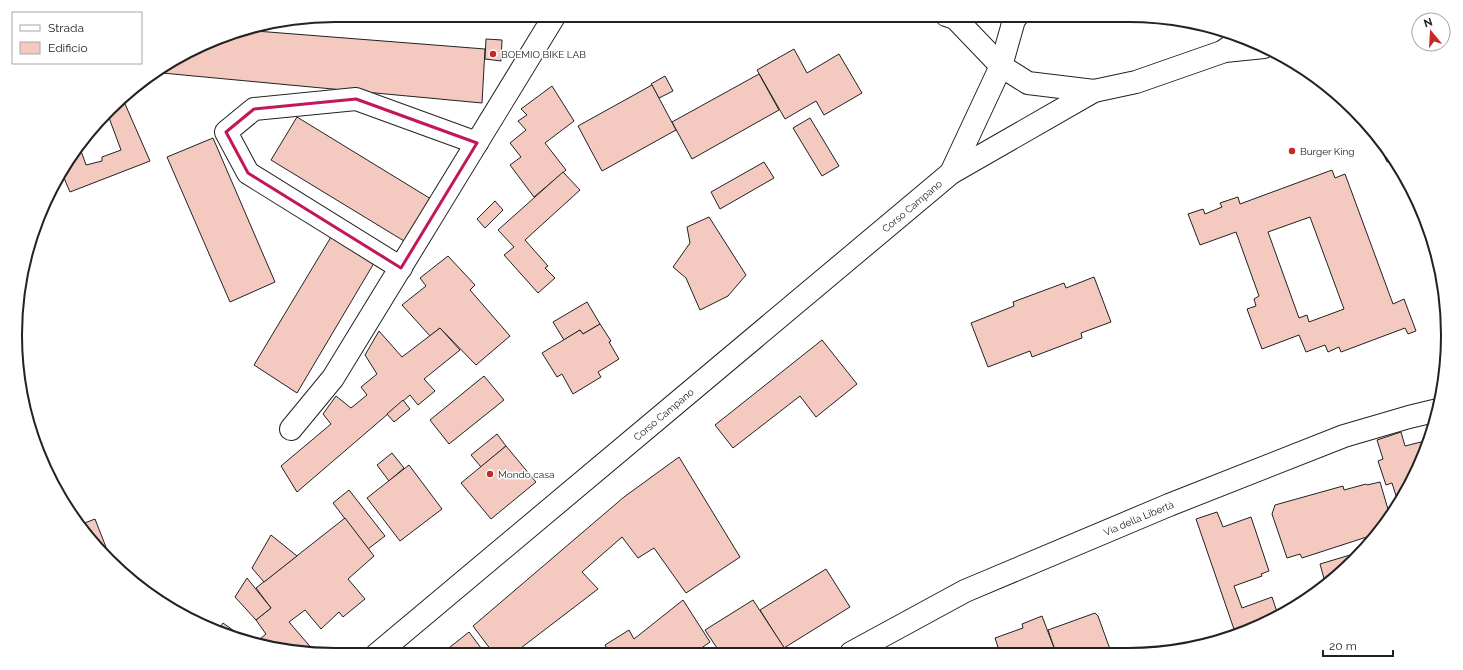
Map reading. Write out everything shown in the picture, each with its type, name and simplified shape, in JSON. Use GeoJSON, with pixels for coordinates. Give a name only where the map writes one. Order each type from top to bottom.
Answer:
{"type":"FeatureCollection","features":[{"type":"Feature","properties":{"kind":"street"},"geometry":{"type":"LineString","coordinates":[[291,429],[333,378],[551,22]]}},
{"type":"Feature","properties":{"kind":"street"},"geometry":{"type":"LineString","coordinates":[[960,22],[1001,66],[1028,83],[1094,91]]}},
{"type":"Feature","properties":{"kind":"street"},"geometry":{"type":"LineString","coordinates":[[951,173],[1001,66],[1013,22]]}},
{"type":"Feature","properties":{"kind":"street"},"geometry":{"type":"LineString","coordinates":[[1222,52],[1237,42]]}},
{"type":"Feature","properties":{"kind":"street"},"geometry":{"type":"LineString","coordinates":[[951,173],[1094,91],[1136,82],[1222,52],[1253,48]]}},
{"type":"Feature","properties":{"kind":"street"},"geometry":{"type":"LineString","coordinates":[[401,268],[248,173],[226,132],[254,109],[356,99],[477,143]]}},
{"type":"Feature","properties":{"kind":"street","name":"Corso Campano"},"geometry":{"type":"LineString","coordinates":[[384,648],[951,173]]}},
{"type":"Feature","properties":{"kind":"street","name":"Via della Libertà"},"geometry":{"type":"LineString","coordinates":[[860,648],[965,591],[1162,508],[1344,436],[1431,412]]}},
{"type":"Feature","properties":{"kind":"highlighted area"},"geometry":{"type":"Polygon","coordinates":[[[356,99],[477,143],[401,268],[248,173],[226,132],[254,109],[356,99]]]}},
{"type":"Feature","properties":{"kind":"building"},"geometry":{"type":"Polygon","coordinates":[[[261,31],[485,49],[482,103],[164,73],[178,64],[215,46],[261,31]]]}},
{"type":"Feature","properties":{"kind":"building","name":"BOEMIO BIKE LAB"},"geometry":{"type":"Polygon","coordinates":[[[486,39],[502,40],[501,61],[485,59],[486,39]]]}},
{"type":"Feature","properties":{"kind":"building"},"geometry":{"type":"Polygon","coordinates":[[[794,49],[807,73],[839,54],[862,93],[824,115],[816,101],[785,119],[757,70],[794,49]]]}},
{"type":"Feature","properties":{"kind":"building"},"geometry":{"type":"Polygon","coordinates":[[[759,74],[779,110],[692,159],[672,122],[759,74]]]}},
{"type":"Feature","properties":{"kind":"building"},"geometry":{"type":"Polygon","coordinates":[[[665,76],[673,91],[659,98],[651,84],[665,76]]]}},
{"type":"Feature","properties":{"kind":"building"},"geometry":{"type":"Polygon","coordinates":[[[652,85],[676,130],[602,171],[578,126],[652,85]]]}},
{"type":"Feature","properties":{"kind":"building"},"geometry":{"type":"Polygon","coordinates":[[[552,86],[574,121],[545,143],[566,170],[534,197],[510,165],[521,157],[510,143],[526,130],[518,121],[527,115],[521,109],[552,86]]]}},
{"type":"Feature","properties":{"kind":"building"},"geometry":{"type":"Polygon","coordinates":[[[125,104],[150,161],[70,192],[64,178],[81,152],[86,165],[102,161],[102,157],[121,150],[109,119],[125,104]]]}},
{"type":"Feature","properties":{"kind":"building"},"geometry":{"type":"Polygon","coordinates":[[[297,117],[431,199],[404,241],[271,160],[297,117]]]}},
{"type":"Feature","properties":{"kind":"building"},"geometry":{"type":"Polygon","coordinates":[[[810,118],[839,166],[822,176],[793,128],[810,118]]]}},
{"type":"Feature","properties":{"kind":"building"},"geometry":{"type":"Polygon","coordinates":[[[213,138],[275,282],[230,302],[167,157],[213,138]]]}},
{"type":"Feature","properties":{"kind":"building"},"geometry":{"type":"Polygon","coordinates":[[[764,162],[774,178],[720,209],[711,192],[764,162]]]}},
{"type":"Feature","properties":{"kind":"building"},"geometry":{"type":"Polygon","coordinates":[[[1332,170],[1335,178],[1345,174],[1393,304],[1404,299],[1416,331],[1408,334],[1405,328],[1341,352],[1339,347],[1328,352],[1325,345],[1306,352],[1299,335],[1262,349],[1247,309],[1256,306],[1254,299],[1259,296],[1236,232],[1200,245],[1188,214],[1203,209],[1205,214],[1222,207],[1220,203],[1238,197],[1240,204],[1332,170]],[[1310,217],[1268,232],[1299,318],[1307,315],[1309,322],[1344,309],[1310,217]]]}},
{"type":"Feature","properties":{"kind":"building"},"geometry":{"type":"Polygon","coordinates":[[[563,172],[580,190],[525,240],[548,266],[545,268],[555,278],[538,293],[504,255],[514,247],[498,230],[563,172]]]}},
{"type":"Feature","properties":{"kind":"building"},"geometry":{"type":"Polygon","coordinates":[[[495,201],[503,210],[485,228],[477,219],[495,201]]]}},
{"type":"Feature","properties":{"kind":"building"},"geometry":{"type":"Polygon","coordinates":[[[709,217],[746,275],[728,296],[700,310],[686,278],[673,267],[690,243],[687,227],[709,217]]]}},
{"type":"Feature","properties":{"kind":"building"},"geometry":{"type":"Polygon","coordinates":[[[334,232],[377,258],[297,393],[254,365],[334,232]]]}},
{"type":"Feature","properties":{"kind":"building"},"geometry":{"type":"Polygon","coordinates":[[[448,256],[475,285],[470,290],[510,336],[476,365],[440,328],[430,336],[402,305],[426,286],[420,278],[448,256]]]}},
{"type":"Feature","properties":{"kind":"building"},"geometry":{"type":"Polygon","coordinates":[[[1094,277],[1111,322],[1081,333],[1082,338],[1032,357],[1030,351],[988,367],[971,323],[1014,306],[1013,302],[1064,283],[1066,288],[1094,277]]]}},
{"type":"Feature","properties":{"kind":"building"},"geometry":{"type":"Polygon","coordinates":[[[587,302],[600,324],[583,334],[580,330],[564,340],[553,322],[587,302]]]}},
{"type":"Feature","properties":{"kind":"building"},"geometry":{"type":"Polygon","coordinates":[[[600,324],[611,341],[609,342],[619,359],[598,372],[601,377],[573,394],[562,374],[557,377],[542,353],[580,330],[583,334],[600,324]]]}},
{"type":"Feature","properties":{"kind":"building"},"geometry":{"type":"Polygon","coordinates":[[[440,328],[460,350],[424,379],[435,391],[418,405],[410,395],[297,492],[281,466],[331,424],[323,414],[336,396],[351,408],[367,395],[361,387],[377,374],[365,355],[379,331],[402,357],[440,328]]]}},
{"type":"Feature","properties":{"kind":"building"},"geometry":{"type":"Polygon","coordinates":[[[822,340],[857,384],[816,417],[800,396],[733,448],[715,425],[822,340]]]}},
{"type":"Feature","properties":{"kind":"building"},"geometry":{"type":"Polygon","coordinates":[[[484,376],[504,400],[449,444],[430,420],[484,376]]]}},
{"type":"Feature","properties":{"kind":"building"},"geometry":{"type":"Polygon","coordinates":[[[403,400],[410,409],[394,422],[387,414],[403,400]]]}},
{"type":"Feature","properties":{"kind":"building"},"geometry":{"type":"Polygon","coordinates":[[[1401,432],[1405,446],[1422,442],[1409,473],[1396,496],[1392,483],[1386,485],[1378,461],[1383,459],[1377,440],[1401,432]]]}},
{"type":"Feature","properties":{"kind":"building"},"geometry":{"type":"Polygon","coordinates":[[[497,434],[506,446],[481,467],[471,455],[497,434]]]}},
{"type":"Feature","properties":{"kind":"building"},"geometry":{"type":"Polygon","coordinates":[[[506,446],[536,482],[491,519],[461,483],[506,446]]]}},
{"type":"Feature","properties":{"kind":"building"},"geometry":{"type":"Polygon","coordinates":[[[392,453],[404,468],[389,481],[377,465],[392,453]]]}},
{"type":"Feature","properties":{"kind":"building"},"geometry":{"type":"Polygon","coordinates":[[[679,457],[740,557],[686,593],[654,548],[638,558],[622,537],[582,572],[598,589],[521,648],[490,648],[473,626],[624,497],[679,457]]]}},
{"type":"Feature","properties":{"kind":"building"},"geometry":{"type":"Polygon","coordinates":[[[409,465],[442,509],[400,541],[367,498],[409,465]]]}},
{"type":"Feature","properties":{"kind":"building"},"geometry":{"type":"Polygon","coordinates":[[[1380,482],[1388,509],[1366,537],[1302,558],[1300,554],[1287,558],[1272,514],[1275,505],[1343,486],[1344,490],[1380,482]]]}},
{"type":"Feature","properties":{"kind":"building"},"geometry":{"type":"Polygon","coordinates":[[[349,490],[385,536],[368,549],[333,503],[349,490]]]}},
{"type":"Feature","properties":{"kind":"building"},"geometry":{"type":"Polygon","coordinates":[[[1217,512],[1223,527],[1251,517],[1269,571],[1261,574],[1262,576],[1234,586],[1242,608],[1272,597],[1276,610],[1234,629],[1196,519],[1217,512]]]}},
{"type":"Feature","properties":{"kind":"building"},"geometry":{"type":"Polygon","coordinates":[[[345,518],[374,556],[348,579],[365,599],[343,617],[339,612],[321,629],[305,610],[289,622],[310,647],[274,642],[260,639],[266,634],[256,620],[271,608],[256,588],[345,518]]]}},
{"type":"Feature","properties":{"kind":"building"},"geometry":{"type":"Polygon","coordinates":[[[95,519],[106,548],[87,526],[85,523],[95,519]]]}},
{"type":"Feature","properties":{"kind":"building"},"geometry":{"type":"Polygon","coordinates":[[[271,535],[297,556],[264,582],[252,568],[271,535]]]}},
{"type":"Feature","properties":{"kind":"building"},"geometry":{"type":"Polygon","coordinates":[[[1350,555],[1324,579],[1320,564],[1350,555]]]}},
{"type":"Feature","properties":{"kind":"building"},"geometry":{"type":"Polygon","coordinates":[[[826,569],[850,607],[784,648],[760,610],[826,569]]]}},
{"type":"Feature","properties":{"kind":"building"},"geometry":{"type":"Polygon","coordinates":[[[247,578],[271,608],[256,620],[235,597],[247,578]]]}},
{"type":"Feature","properties":{"kind":"building"},"geometry":{"type":"Polygon","coordinates":[[[683,600],[710,642],[702,648],[607,648],[605,645],[629,630],[634,639],[683,600]]]}},
{"type":"Feature","properties":{"kind":"building"},"geometry":{"type":"Polygon","coordinates":[[[753,600],[784,648],[717,648],[705,630],[753,600]]]}},
{"type":"Feature","properties":{"kind":"building"},"geometry":{"type":"Polygon","coordinates":[[[1095,613],[1098,616],[1110,648],[1054,648],[1048,630],[1095,613]]]}},
{"type":"Feature","properties":{"kind":"building"},"geometry":{"type":"Polygon","coordinates":[[[1042,616],[1054,648],[998,648],[995,638],[1023,628],[1022,624],[1042,616]]]}},
{"type":"Feature","properties":{"kind":"building"},"geometry":{"type":"Polygon","coordinates":[[[223,623],[234,631],[234,631],[221,626],[223,623]]]}},
{"type":"Feature","properties":{"kind":"building"},"geometry":{"type":"Polygon","coordinates":[[[469,632],[481,648],[449,648],[469,632]]]}},
{"type":"Feature","properties":{"kind":"place","name":"BOEMIO BIKE LAB"},"geometry":{"type":"Point","coordinates":[493,54]}},
{"type":"Feature","properties":{"kind":"place","name":"Burger King"},"geometry":{"type":"Point","coordinates":[1292,151]}},
{"type":"Feature","properties":{"kind":"place","name":"Mondo casa"},"geometry":{"type":"Point","coordinates":[490,474]}}]}
